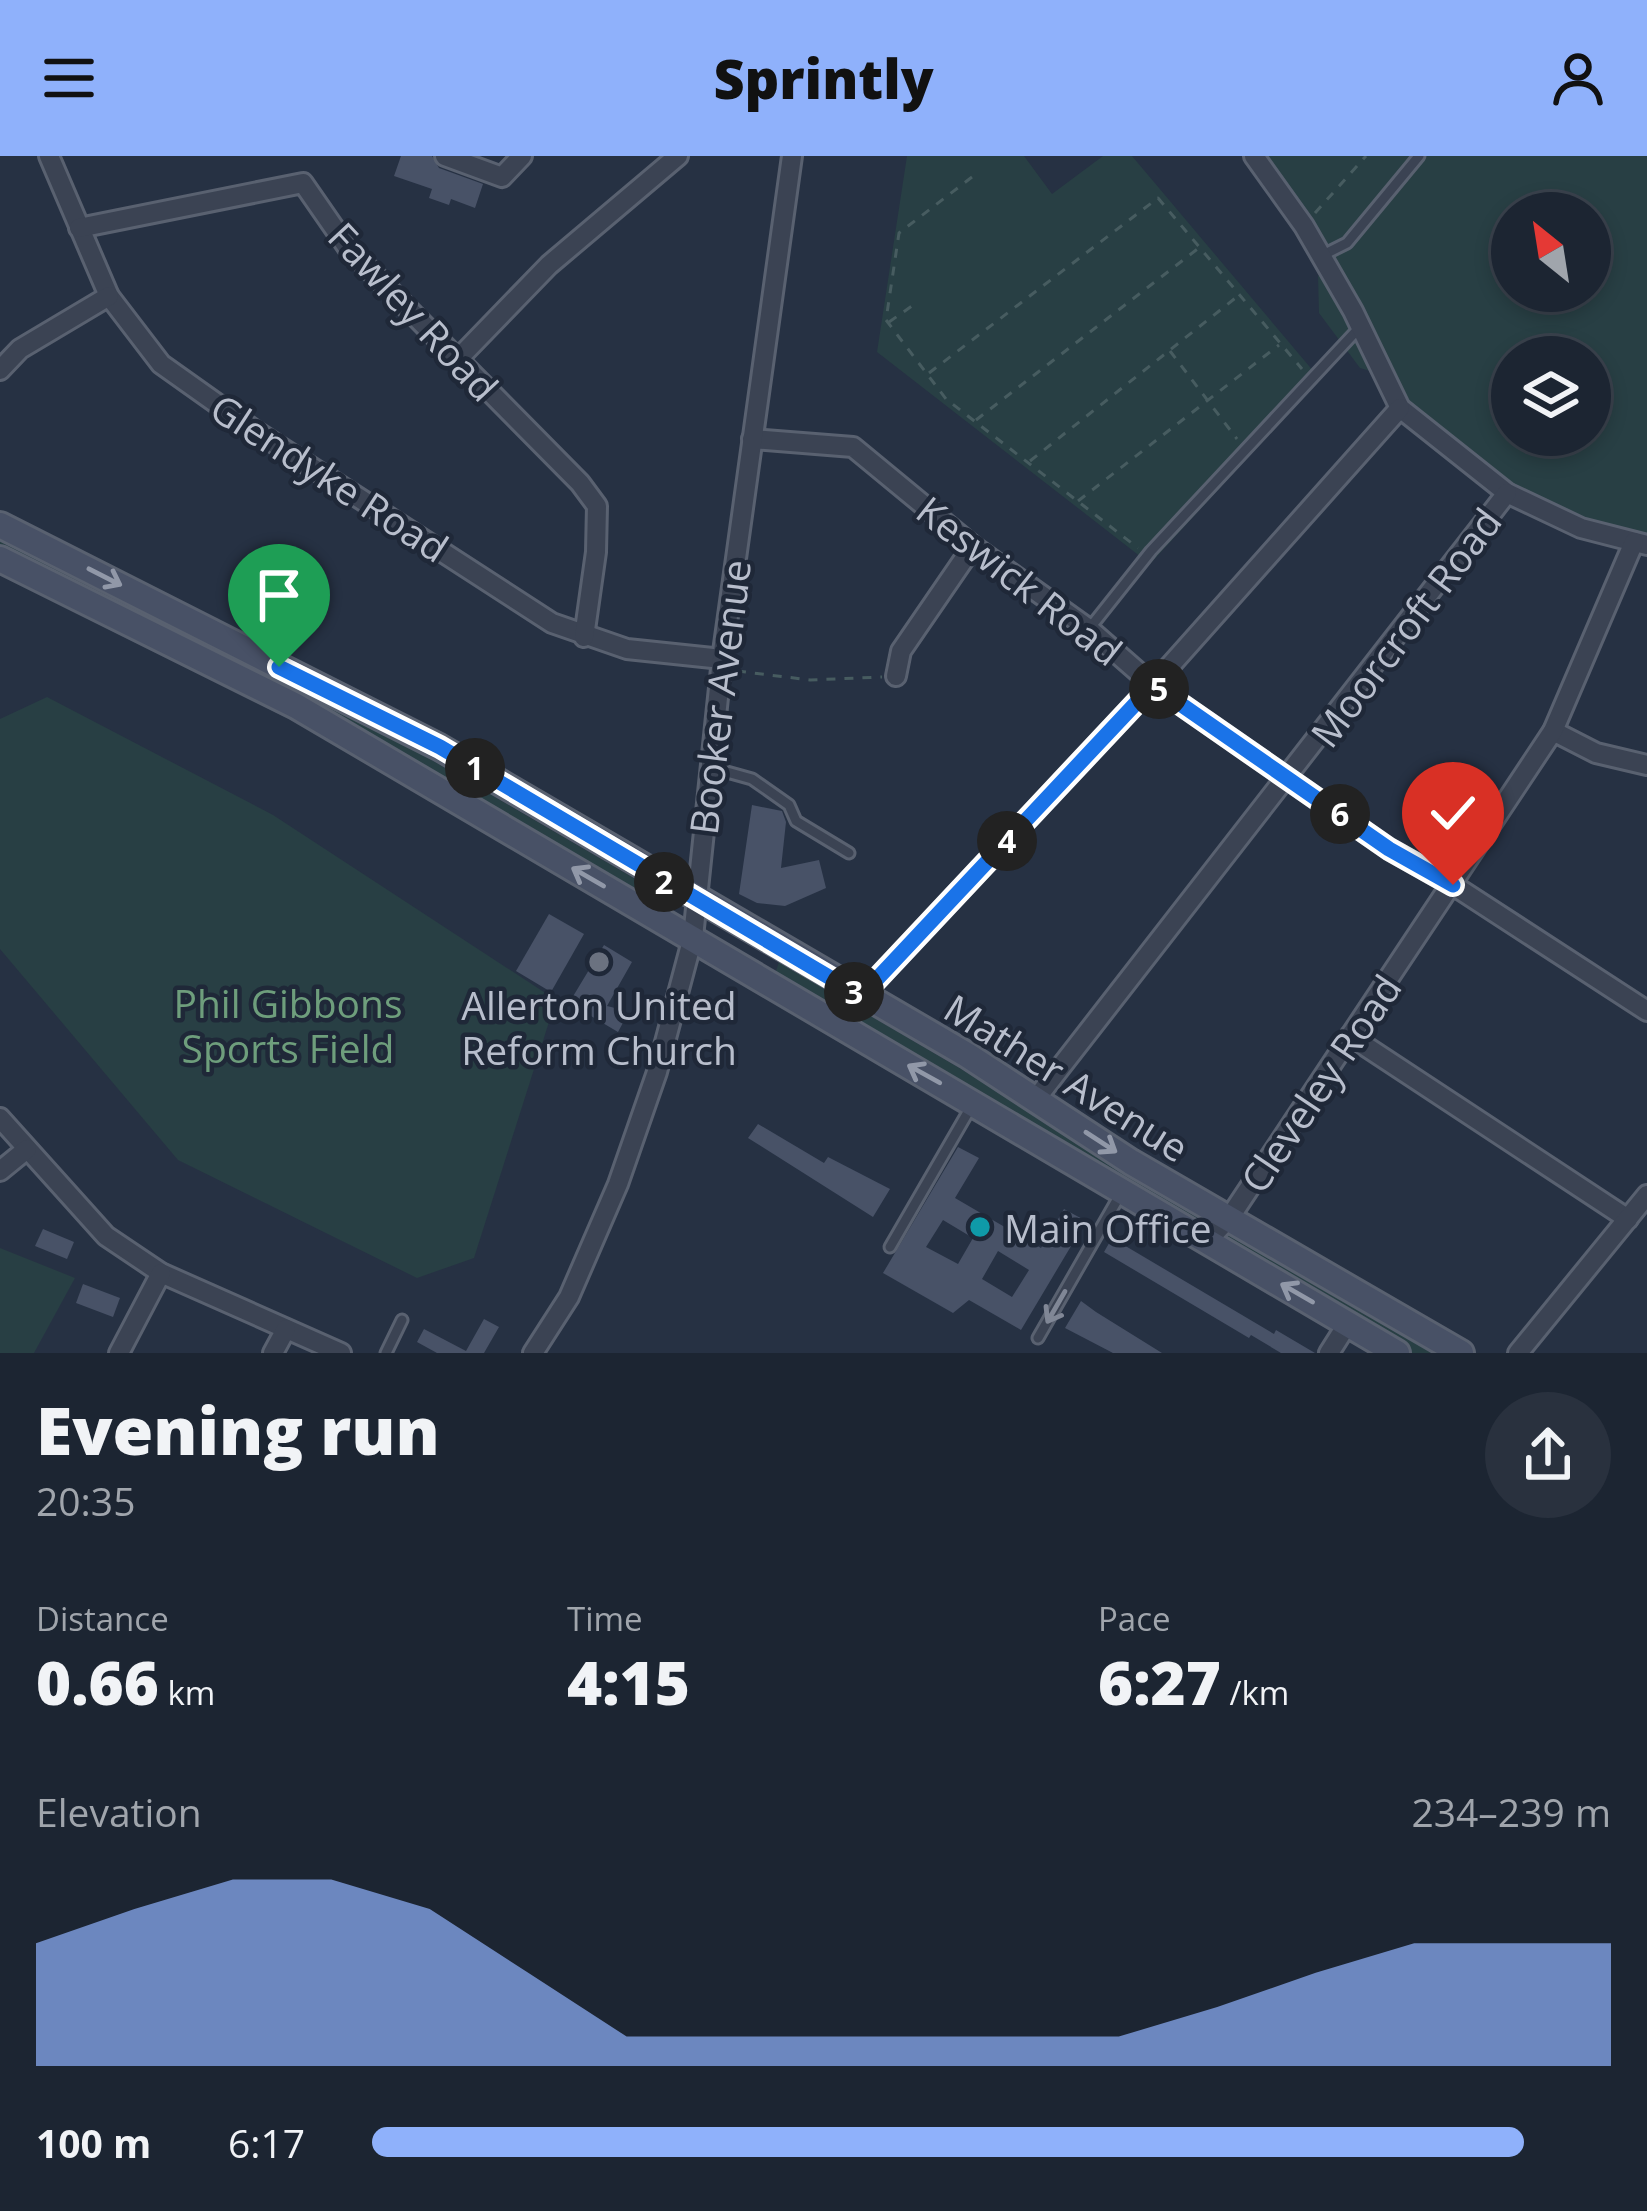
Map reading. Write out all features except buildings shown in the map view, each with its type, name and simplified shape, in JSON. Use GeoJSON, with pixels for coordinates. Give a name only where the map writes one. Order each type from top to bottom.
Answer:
{"type":"FeatureCollection","features":[{"type":"Feature","properties":{"kind":"main road","name":"Mather Avenue"},"geometry":{"type":"LineString","coordinates":[[0,525],[440,747],[1132,1162],[1461,1353]]}},
{"type":"Feature","properties":{"kind":"main road","name":"Mather Avenue"},"geometry":{"type":"LineString","coordinates":[[0,559],[296,706],[1397,1353]]}},
{"type":"Feature","properties":{"kind":"street","name":"Glendyke Road"},"geometry":{"type":"LineString","coordinates":[[49,156],[109,296],[161,364],[552,622],[627,650],[722,664]]}},
{"type":"Feature","properties":{"kind":"street"},"geometry":{"type":"LineString","coordinates":[[445,156],[502,177],[522,156]]}},
{"type":"Feature","properties":{"kind":"street"},"geometry":{"type":"LineString","coordinates":[[457,360],[549,265],[678,156]]}},
{"type":"Feature","properties":{"kind":"street"},"geometry":{"type":"LineString","coordinates":[[1255,156],[1304,226],[1400,408],[1507,493],[1581,528],[1640,544]]}},
{"type":"Feature","properties":{"kind":"street","name":"Booker Avenue"},"geometry":{"type":"LineString","coordinates":[[533,1353],[569,1297],[618,1184],[657,1072],[692,938],[693,899],[787,157]]}},
{"type":"Feature","properties":{"kind":"street","name":"Fawley Road"},"geometry":{"type":"LineString","coordinates":[[79,229],[303,183],[348,248],[580,483],[597,506],[584,637]]}},
{"type":"Feature","properties":{"kind":"street"},"geometry":{"type":"LineString","coordinates":[[0,370],[20,349],[109,296]]}},
{"type":"Feature","properties":{"kind":"street"},"geometry":{"type":"LineString","coordinates":[[861,996],[1153,685],[1400,408]]}},
{"type":"Feature","properties":{"kind":"street","name":"Keswick Road"},"geometry":{"type":"LineString","coordinates":[[752,439],[853,448],[973,546],[1089,629],[1153,685],[1389,849],[1647,1011]]}},
{"type":"Feature","properties":{"kind":"street","name":"Moorcroft Road"},"geometry":{"type":"LineString","coordinates":[[1035,1100],[1507,493]]}},
{"type":"Feature","properties":{"kind":"street","name":"Cleveley Road"},"geometry":{"type":"LineString","coordinates":[[1207,1241],[1230,1217],[1553,731],[1640,544]]}},
{"type":"Feature","properties":{"kind":"street"},"geometry":{"type":"LineString","coordinates":[[896,676],[901,651],[973,546]]}},
{"type":"Feature","properties":{"kind":"street"},"geometry":{"type":"LineString","coordinates":[[1553,731],[1596,753],[1647,765]]}},
{"type":"Feature","properties":{"kind":"street"},"geometry":{"type":"LineString","coordinates":[[1350,1036],[1628,1219]]}},
{"type":"Feature","properties":{"kind":"street"},"geometry":{"type":"LineString","coordinates":[[0,1118],[106,1236],[161,1273],[340,1353]]}},
{"type":"Feature","properties":{"kind":"street"},"geometry":{"type":"LineString","coordinates":[[0,1171],[27,1149]]}},
{"type":"Feature","properties":{"kind":"street"},"geometry":{"type":"LineString","coordinates":[[1518,1353],[1647,1195]]}},
{"type":"Feature","properties":{"kind":"street"},"geometry":{"type":"LineString","coordinates":[[119,1353],[161,1273]]}},
{"type":"Feature","properties":{"kind":"street"},"geometry":{"type":"LineString","coordinates":[[1329,1353],[1348,1323]]}},
{"type":"Feature","properties":{"kind":"street"},"geometry":{"type":"LineString","coordinates":[[273,1353],[286,1329]]}},
{"type":"Feature","properties":{"kind":"lane"},"geometry":{"type":"LineString","coordinates":[[1321,256],[1347,243],[1419,156]]}},
{"type":"Feature","properties":{"kind":"lane"},"geometry":{"type":"LineString","coordinates":[[1089,629],[1149,556],[1360,327]]}},
{"type":"Feature","properties":{"kind":"lane"},"geometry":{"type":"LineString","coordinates":[[710,767],[752,779],[789,805],[796,820],[849,853]]}},
{"type":"Feature","properties":{"kind":"lane"},"geometry":{"type":"LineString","coordinates":[[890,1247],[974,1102]]}},
{"type":"Feature","properties":{"kind":"lane"},"geometry":{"type":"LineString","coordinates":[[1038,1338],[1122,1190]]}},
{"type":"Feature","properties":{"kind":"lane"},"geometry":{"type":"LineString","coordinates":[[386,1353],[402,1319]]}},
{"type":"Feature","properties":{"kind":"path"},"geometry":{"type":"LineString","coordinates":[[1304,226],[1366,156]]}},
{"type":"Feature","properties":{"kind":"path"},"geometry":{"type":"LineString","coordinates":[[972,177],[899,233],[888,323],[946,399],[1149,556]]}},
{"type":"Feature","properties":{"kind":"path"},"geometry":{"type":"LineString","coordinates":[[927,374],[1158,198],[1310,379]]}},
{"type":"Feature","properties":{"kind":"path"},"geometry":{"type":"LineString","coordinates":[[975,422],[1199,247]]}},
{"type":"Feature","properties":{"kind":"path"},"geometry":{"type":"LineString","coordinates":[[1028,464],[1032,456],[1239,295]]}},
{"type":"Feature","properties":{"kind":"path"},"geometry":{"type":"LineString","coordinates":[[888,323],[912,306]]}},
{"type":"Feature","properties":{"kind":"path"},"geometry":{"type":"LineString","coordinates":[[1078,502],[1280,344]]}},
{"type":"Feature","properties":{"kind":"path"},"geometry":{"type":"LineString","coordinates":[[1168,350],[1246,450]]}},
{"type":"Feature","properties":{"kind":"path"},"geometry":{"type":"LineString","coordinates":[[722,664],[810,680],[896,676]]}},
{"type":"Feature","properties":{"kind":"green space"},"geometry":{"type":"Polygon","coordinates":[[[907,156],[1024,156],[1052,194],[1103,156],[1132,156],[1320,379],[1150,564],[877,352],[907,156]]]}},
{"type":"Feature","properties":{"kind":"green space"},"geometry":{"type":"Polygon","coordinates":[[[1268,156],[1647,156],[1647,545],[1507,493],[1400,408],[1384,375],[1360,368],[1319,313],[1318,276],[1332,277],[1294,195],[1268,156]]]}},
{"type":"Feature","properties":{"kind":"green space"},"geometry":{"type":"Polygon","coordinates":[[[0,533],[325,698],[656,891],[653,910],[0,554],[0,533]]]}},
{"type":"Feature","properties":{"kind":"green space","name":"Phil Gibbons Sports Field"},"geometry":{"type":"Polygon","coordinates":[[[47,697],[273,815],[556,1000],[474,1258],[417,1278],[178,1160],[0,949],[0,719],[47,697]]]}},
{"type":"Feature","properties":{"kind":"green space"},"geometry":{"type":"Polygon","coordinates":[[[779,962],[1208,1214],[1198,1229],[773,980],[779,962]]]}},
{"type":"Feature","properties":{"kind":"green space"},"geometry":{"type":"Polygon","coordinates":[[[1228,1225],[1446,1353],[1408,1353],[1216,1239],[1228,1225]]]}},
{"type":"Feature","properties":{"kind":"green space"},"geometry":{"type":"Polygon","coordinates":[[[0,1248],[75,1278],[34,1353],[0,1353],[0,1248]]]}},
{"type":"Feature","properties":{"kind":"place","name":"Allerton United Reform Church"},"geometry":{"type":"Point","coordinates":[599,962]}},
{"type":"Feature","properties":{"kind":"place","name":"Main Office"},"geometry":{"type":"Point","coordinates":[980,1227]}},
{"type":"Feature","properties":{"kind":"route"},"geometry":{"type":"LineString","coordinates":[[279,667],[440,747],[861,996],[1153,685],[1389,849],[1453,885]]}}]}
